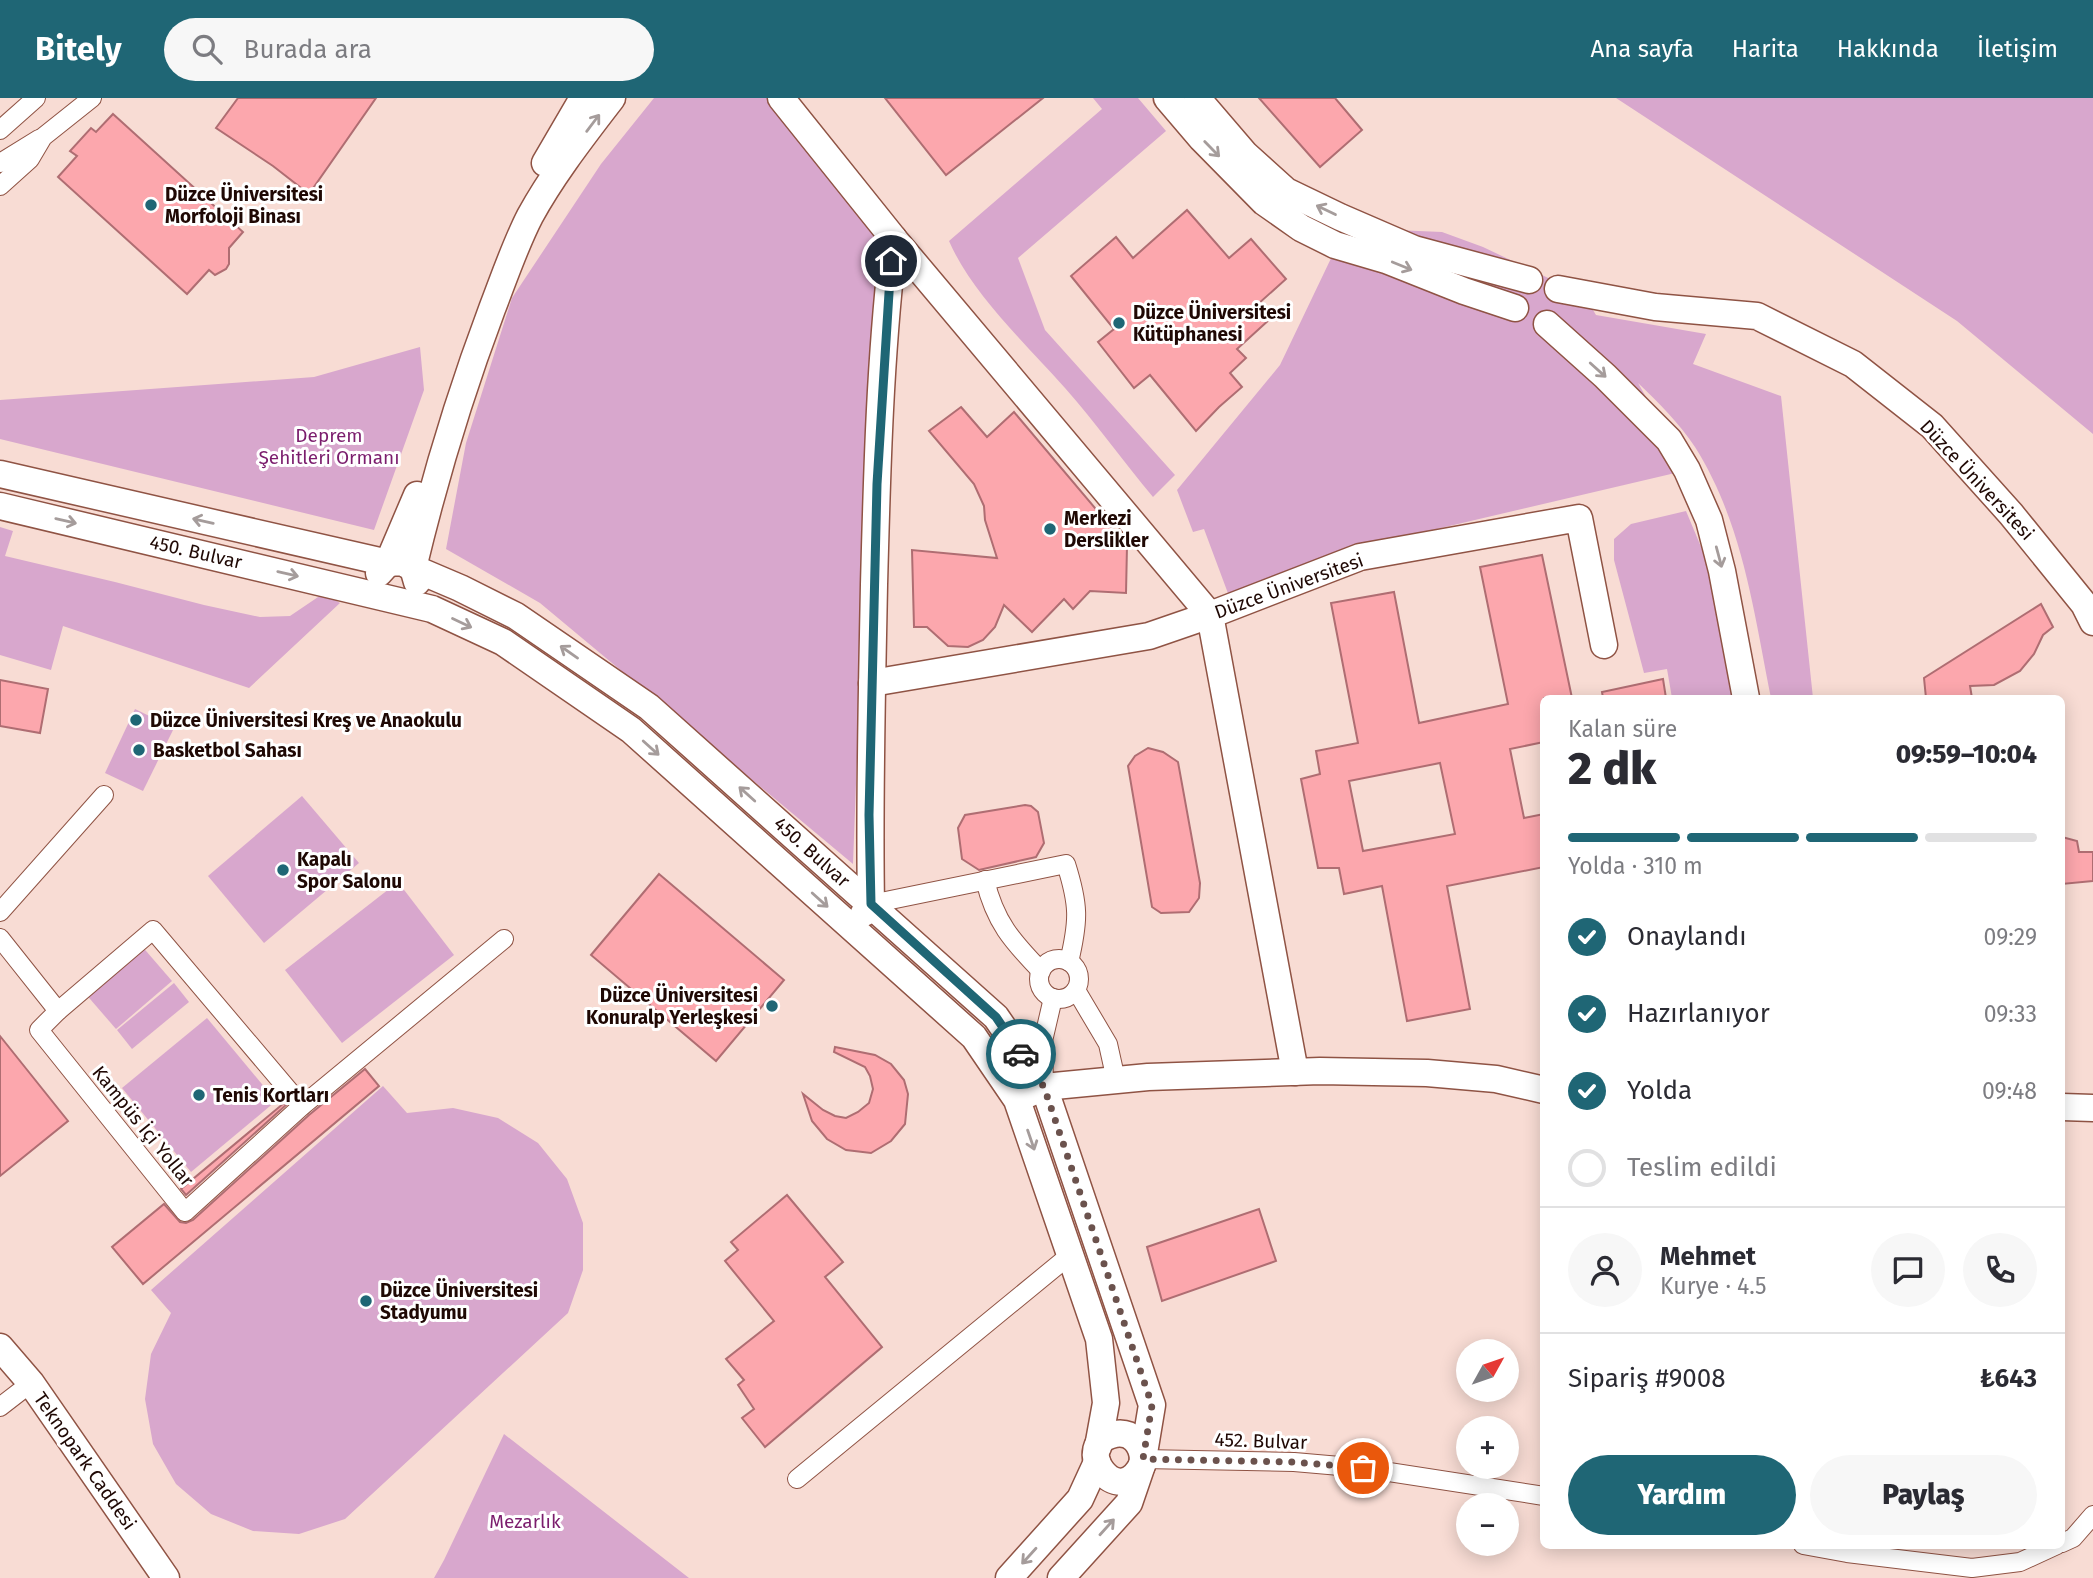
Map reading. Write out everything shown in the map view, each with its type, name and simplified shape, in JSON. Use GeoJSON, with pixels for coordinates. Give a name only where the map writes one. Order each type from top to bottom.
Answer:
{"type":"FeatureCollection","features":[{"type":"Feature","properties":{"kind":"street"},"geometry":{"type":"LineString","coordinates":[[0,130],[36,98]]}},
{"type":"Feature","properties":{"kind":"street"},"geometry":{"type":"LineString","coordinates":[[0,163],[43,136],[92,98]]}},
{"type":"Feature","properties":{"kind":"street"},"geometry":{"type":"LineString","coordinates":[[401,566],[410,514],[473,317],[518,206],[583,98]]}},
{"type":"Feature","properties":{"kind":"street"},"geometry":{"type":"LineString","coordinates":[[401,566],[434,484],[465,385],[514,251],[530,216],[564,162],[612,98]]}},
{"type":"Feature","properties":{"kind":"street"},"geometry":{"type":"LineString","coordinates":[[781,98],[894,239],[1210,615],[1295,1072]]}},
{"type":"Feature","properties":{"kind":"street"},"geometry":{"type":"LineString","coordinates":[[1167,98],[1202,139],[1264,202],[1301,228],[1335,246],[1386,260],[1464,291],[1515,307]]}},
{"type":"Feature","properties":{"kind":"street"},"geometry":{"type":"LineString","coordinates":[[1197,98],[1245,153],[1286,191],[1414,249],[1529,280]]}},
{"type":"Feature","properties":{"kind":"street"},"geometry":{"type":"LineString","coordinates":[[0,186],[30,159],[43,136]]}},
{"type":"Feature","properties":{"kind":"street"},"geometry":{"type":"LineString","coordinates":[[853,928],[871,904],[869,815],[877,484],[888,283],[894,239]]}},
{"type":"Feature","properties":{"kind":"street"},"geometry":{"type":"LineString","coordinates":[[1545,279],[1558,289],[1562,305],[1555,320],[1539,326],[1524,321],[1518,315],[1515,307],[1517,291],[1529,280],[1545,279]]}},
{"type":"Feature","properties":{"kind":"street","name":"Düzce Üniversitesi"},"geometry":{"type":"LineString","coordinates":[[1558,289],[1655,307],[1757,316],[1853,364],[1932,426],[2011,514],[2084,604],[2093,622]]}},
{"type":"Feature","properties":{"kind":"street"},"geometry":{"type":"LineString","coordinates":[[1547,324],[1605,376],[1668,440],[1687,470],[1709,520],[1723,571],[1745,695]]}},
{"type":"Feature","properties":{"kind":"street","name":"450. Bulvar"},"geometry":{"type":"LineString","coordinates":[[0,474],[401,566],[460,588],[516,616],[649,707],[996,1017],[1044,1087],[1152,1405],[1142,1462],[1129,1503],[1061,1578]]}},
{"type":"Feature","properties":{"kind":"street","name":"450. Bulvar"},"geometry":{"type":"LineString","coordinates":[[0,506],[432,609],[503,642],[631,730],[974,1037],[1017,1100],[1099,1339],[1106,1404],[1098,1454],[1080,1499],[1009,1578]]}},
{"type":"Feature","properties":{"kind":"street","name":"Düzce Üniversitesi"},"geometry":{"type":"LineString","coordinates":[[872,683],[1149,636],[1360,557],[1579,518],[1604,645]]}},
{"type":"Feature","properties":{"kind":"street"},"geometry":{"type":"LineString","coordinates":[[394,600],[409,596],[416,586],[416,574],[401,566]]}},
{"type":"Feature","properties":{"kind":"street"},"geometry":{"type":"LineString","coordinates":[[0,912],[104,795]]}},
{"type":"Feature","properties":{"kind":"street"},"geometry":{"type":"LineString","coordinates":[[871,904],[1066,863],[1075,893],[1077,926],[1069,962]]}},
{"type":"Feature","properties":{"kind":"street"},"geometry":{"type":"LineString","coordinates":[[985,880],[991,905],[1015,945],[1041,971]]}},
{"type":"Feature","properties":{"kind":"street","name":"Kampüs İçi Yollar"},"geometry":{"type":"LineString","coordinates":[[302,1106],[153,930],[39,1030],[185,1212],[302,1106],[504,939]]}},
{"type":"Feature","properties":{"kind":"street"},"geometry":{"type":"LineString","coordinates":[[0,938],[58,1011]]}},
{"type":"Feature","properties":{"kind":"street"},"geometry":{"type":"LineString","coordinates":[[1056,960],[1069,962],[1078,971],[1076,990],[1066,998],[1047,995],[1040,984],[1041,971],[1056,960]]}},
{"type":"Feature","properties":{"kind":"street"},"geometry":{"type":"LineString","coordinates":[[1076,990],[1108,1044],[1116,1080]]}},
{"type":"Feature","properties":{"kind":"street"},"geometry":{"type":"LineString","coordinates":[[1044,1087],[1043,1041],[1053,998]]}},
{"type":"Feature","properties":{"kind":"street"},"geometry":{"type":"LineString","coordinates":[[1017,1100],[1044,1087],[1116,1080],[1295,1072],[1427,1073],[1496,1079],[1540,1089]]}},
{"type":"Feature","properties":{"kind":"street"},"geometry":{"type":"LineString","coordinates":[[2065,1107],[2093,1108]]}},
{"type":"Feature","properties":{"kind":"street"},"geometry":{"type":"LineString","coordinates":[[797,1479],[1070,1255]]}},
{"type":"Feature","properties":{"kind":"street","name":"Teknopark Caddesi"},"geometry":{"type":"LineString","coordinates":[[0,1347],[32,1383],[166,1578]]}},
{"type":"Feature","properties":{"kind":"street"},"geometry":{"type":"LineString","coordinates":[[0,1407],[32,1383]]}},
{"type":"Feature","properties":{"kind":"street"},"geometry":{"type":"LineString","coordinates":[[1124,1434],[1138,1442],[1142,1449],[1142,1462],[1133,1477],[1118,1481],[1104,1475],[1099,1469],[1098,1454],[1109,1436],[1124,1434]]}},
{"type":"Feature","properties":{"kind":"street","name":"452. Bulvar"},"geometry":{"type":"LineString","coordinates":[[1142,1462],[1186,1458],[1322,1464],[1540,1495]]}},
{"type":"Feature","properties":{"kind":"street"},"geometry":{"type":"LineString","coordinates":[[2065,1541],[2073,1538],[2093,1515]]}},
{"type":"Feature","properties":{"kind":"street"},"geometry":{"type":"LineString","coordinates":[[1825,1549],[1972,1568],[2020,1562],[2048,1549]]}},
{"type":"Feature","properties":{"kind":"green space"},"geometry":{"type":"Polygon","coordinates":[[[654,98],[767,98],[847,193],[874,237],[875,273],[853,864],[540,603],[446,549],[466,443],[512,298],[601,164],[654,98]]]}},
{"type":"Feature","properties":{"kind":"green space"},"geometry":{"type":"Polygon","coordinates":[[[1093,98],[1138,98],[1166,131],[1018,258],[1045,330],[1175,475],[1153,497],[1076,401],[986,299],[971,280],[949,241],[1102,109],[1093,98]]]}},
{"type":"Feature","properties":{"kind":"green space"},"geometry":{"type":"Polygon","coordinates":[[[1616,98],[2093,98],[2093,434],[1957,321],[1616,98]]]}},
{"type":"Feature","properties":{"kind":"green space"},"geometry":{"type":"Polygon","coordinates":[[[1395,230],[1442,232],[1483,247],[1584,295],[1596,315],[1706,334],[1693,364],[1781,396],[1813,695],[1770,695],[1745,569],[1725,506],[1689,438],[1638,383],[1688,470],[1377,543],[1229,596],[1204,529],[1193,532],[1177,490],[1280,365],[1335,250],[1395,230]]]}},
{"type":"Feature","properties":{"kind":"green space","name":"Deprem Şehitleri Ormanı"},"geometry":{"type":"Polygon","coordinates":[[[420,347],[424,390],[374,530],[0,439],[0,400],[314,377],[420,347]]]}},
{"type":"Feature","properties":{"kind":"green space"},"geometry":{"type":"Polygon","coordinates":[[[1686,511],[1704,554],[1734,695],[1671,695],[1667,669],[1644,673],[1614,560],[1614,539],[1631,524],[1686,511]]]}},
{"type":"Feature","properties":{"kind":"green space"},"geometry":{"type":"Polygon","coordinates":[[[0,527],[13,531],[5,556],[204,605],[260,617],[290,616],[324,593],[340,603],[249,688],[63,626],[51,670],[0,655],[0,527]]]}},
{"type":"Feature","properties":{"kind":"green space","name":"Basketbol Sahası"},"geometry":{"type":"Polygon","coordinates":[[[135,709],[174,728],[143,791],[105,773],[135,709]]]}},
{"type":"Feature","properties":{"kind":"green space","name":"Kapalı Spor Salonu"},"geometry":{"type":"Polygon","coordinates":[[[302,796],[359,863],[264,943],[208,876],[302,796]]]}},
{"type":"Feature","properties":{"kind":"green space"},"geometry":{"type":"Polygon","coordinates":[[[398,882],[454,955],[342,1043],[285,970],[398,882]]]}},
{"type":"Feature","properties":{"kind":"green space"},"geometry":{"type":"Polygon","coordinates":[[[140,944],[172,981],[116,1029],[84,992],[140,944]]]}},
{"type":"Feature","properties":{"kind":"green space"},"geometry":{"type":"Polygon","coordinates":[[[174,983],[189,1002],[132,1049],[117,1030],[174,983]]]}},
{"type":"Feature","properties":{"kind":"green space","name":"Tenis Kortları"},"geometry":{"type":"Polygon","coordinates":[[[207,1018],[276,1101],[191,1172],[122,1088],[207,1018]]]}},
{"type":"Feature","properties":{"kind":"green space","name":"Düzce Üniversitesi Stadyumu"},"geometry":{"type":"Polygon","coordinates":[[[383,1086],[407,1113],[453,1108],[498,1118],[538,1143],[567,1179],[583,1223],[583,1270],[568,1313],[345,1519],[299,1534],[253,1531],[211,1514],[176,1484],[153,1444],[145,1399],[151,1354],[171,1313],[151,1290],[383,1086]]]}},
{"type":"Feature","properties":{"kind":"green space","name":"Mezarlık"},"geometry":{"type":"Polygon","coordinates":[[[504,1434],[689,1578],[434,1578],[504,1434]]]}},
{"type":"Feature","properties":{"kind":"building"},"geometry":{"type":"Polygon","coordinates":[[[238,98],[376,98],[309,194],[216,128],[238,98]]]}},
{"type":"Feature","properties":{"kind":"building"},"geometry":{"type":"Polygon","coordinates":[[[885,98],[1043,98],[946,175],[885,98]]]}},
{"type":"Feature","properties":{"kind":"building"},"geometry":{"type":"Polygon","coordinates":[[[1259,98],[1335,98],[1362,130],[1320,167],[1259,98]]]}},
{"type":"Feature","properties":{"kind":"building","name":"Düzce Üniversitesi Morfoloji Binası"},"geometry":{"type":"Polygon","coordinates":[[[113,114],[243,232],[229,248],[229,264],[226,269],[215,275],[209,270],[187,294],[58,177],[77,156],[70,151],[91,128],[96,132],[113,114]]]}},
{"type":"Feature","properties":{"kind":"building"},"geometry":{"type":"Polygon","coordinates":[[[1187,210],[1229,258],[1251,239],[1286,279],[1258,304],[1271,318],[1237,349],[1246,358],[1230,373],[1242,387],[1196,431],[1150,375],[1134,388],[1098,342],[1114,329],[1071,276],[1116,237],[1133,258],[1187,210]]]}},
{"type":"Feature","properties":{"kind":"building","name":"Merkezi Derslikler"},"geometry":{"type":"Polygon","coordinates":[[[961,407],[987,437],[1014,412],[1127,546],[1126,593],[1090,591],[1073,609],[1064,599],[1032,632],[1004,605],[995,627],[983,640],[968,647],[948,646],[927,627],[914,627],[912,550],[997,558],[985,520],[984,506],[974,484],[929,431],[961,407]]]}},
{"type":"Feature","properties":{"kind":"building"},"geometry":{"type":"Polygon","coordinates":[[[1542,555],[1571,695],[1540,695],[1540,743],[1510,749],[1524,818],[1540,815],[1540,868],[1447,886],[1470,1009],[1407,1021],[1382,886],[1344,894],[1339,868],[1318,868],[1301,779],[1320,774],[1316,751],[1358,743],[1331,603],[1394,592],[1419,723],[1508,704],[1480,567],[1542,555]],[[1440,763],[1349,781],[1363,851],[1455,834],[1440,763]]]}},
{"type":"Feature","properties":{"kind":"building"},"geometry":{"type":"Polygon","coordinates":[[[2041,604],[2053,627],[2043,635],[2034,654],[2020,671],[1994,685],[1970,686],[1972,695],[1926,695],[1924,678],[2041,604]]]}},
{"type":"Feature","properties":{"kind":"building"},"geometry":{"type":"Polygon","coordinates":[[[1663,679],[1666,695],[1602,695],[1602,692],[1663,679]]]}},
{"type":"Feature","properties":{"kind":"building"},"geometry":{"type":"Polygon","coordinates":[[[0,680],[48,689],[40,733],[0,726],[0,680]]]}},
{"type":"Feature","properties":{"kind":"building"},"geometry":{"type":"Polygon","coordinates":[[[1148,748],[1163,752],[1178,762],[1200,883],[1199,898],[1189,912],[1161,913],[1152,907],[1128,766],[1135,756],[1148,748]]]}},
{"type":"Feature","properties":{"kind":"building"},"geometry":{"type":"Polygon","coordinates":[[[1025,805],[1038,812],[1044,843],[1036,857],[979,870],[962,859],[958,828],[965,815],[1025,805]]]}},
{"type":"Feature","properties":{"kind":"building"},"geometry":{"type":"Polygon","coordinates":[[[2065,838],[2077,841],[2079,852],[2093,852],[2093,881],[2065,884],[2065,838]]]}},
{"type":"Feature","properties":{"kind":"building"},"geometry":{"type":"Polygon","coordinates":[[[659,874],[784,980],[716,1061],[591,955],[659,874]]]}},
{"type":"Feature","properties":{"kind":"building"},"geometry":{"type":"Polygon","coordinates":[[[0,1036],[68,1121],[0,1176],[0,1036]]]}},
{"type":"Feature","properties":{"kind":"building"},"geometry":{"type":"Polygon","coordinates":[[[835,1047],[875,1055],[891,1064],[904,1080],[908,1094],[905,1124],[891,1141],[871,1153],[846,1150],[827,1139],[812,1121],[803,1094],[823,1110],[846,1118],[869,1103],[873,1089],[865,1067],[834,1052],[835,1047]]]}},
{"type":"Feature","properties":{"kind":"building"},"geometry":{"type":"Polygon","coordinates":[[[365,1069],[379,1086],[143,1284],[112,1247],[164,1204],[180,1222],[193,1220],[309,1115],[365,1069]]]}},
{"type":"Feature","properties":{"kind":"building"},"geometry":{"type":"Polygon","coordinates":[[[284,1103],[286,1105],[186,1195],[181,1189],[284,1103]]]}},
{"type":"Feature","properties":{"kind":"building"},"geometry":{"type":"Polygon","coordinates":[[[787,1195],[843,1262],[825,1277],[882,1347],[765,1447],[742,1418],[754,1409],[738,1385],[744,1380],[726,1359],[774,1321],[725,1261],[738,1250],[731,1242],[787,1195]]]}},
{"type":"Feature","properties":{"kind":"building"},"geometry":{"type":"Polygon","coordinates":[[[1259,1209],[1276,1261],[1162,1301],[1147,1247],[1259,1209]]]}},
{"type":"Feature","properties":{"kind":"way so far"},"geometry":{"type":"LineString","coordinates":[[1021,1054],[1044,1087],[1152,1405],[1143,1459],[1294,1462],[1363,1468]]}},
{"type":"Feature","properties":{"kind":"place","name":"Düzce Üniversitesi Morfoloji Binası"},"geometry":{"type":"Point","coordinates":[151,205]}},
{"type":"Feature","properties":{"kind":"place","name":"Düzce Üniversitesi Kütüphanesi"},"geometry":{"type":"Point","coordinates":[1119,323]}},
{"type":"Feature","properties":{"kind":"place","name":"Merkezi Derslikler"},"geometry":{"type":"Point","coordinates":[1050,529]}},
{"type":"Feature","properties":{"kind":"place","name":"Düzce Üniversitesi Kreş ve Anaokulu"},"geometry":{"type":"Point","coordinates":[136,720]}},
{"type":"Feature","properties":{"kind":"place","name":"Basketbol Sahası"},"geometry":{"type":"Point","coordinates":[139,750]}},
{"type":"Feature","properties":{"kind":"place","name":"Kapalı Spor Salonu"},"geometry":{"type":"Point","coordinates":[283,870]}},
{"type":"Feature","properties":{"kind":"place","name":"Düzce Üniversitesi Konuralp Yerleşkesi"},"geometry":{"type":"Point","coordinates":[772,1006]}},
{"type":"Feature","properties":{"kind":"place","name":"Tenis Kortları"},"geometry":{"type":"Point","coordinates":[199,1095]}},
{"type":"Feature","properties":{"kind":"place","name":"Düzce Üniversitesi Stadyumu"},"geometry":{"type":"Point","coordinates":[366,1301]}},
{"type":"Feature","properties":{"kind":"route"},"geometry":{"type":"LineString","coordinates":[[891,261],[877,484],[869,815],[871,904],[996,1017],[1021,1054]]}}]}
